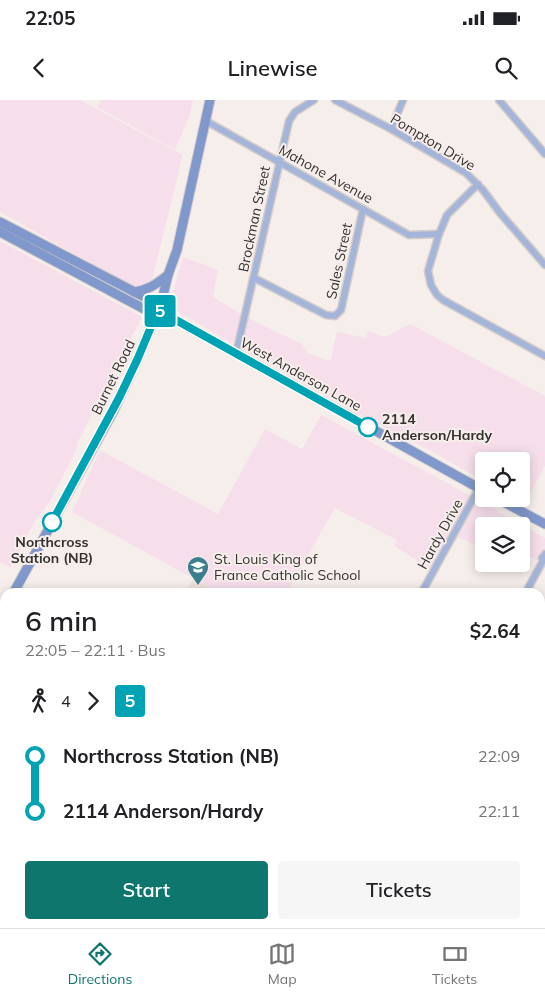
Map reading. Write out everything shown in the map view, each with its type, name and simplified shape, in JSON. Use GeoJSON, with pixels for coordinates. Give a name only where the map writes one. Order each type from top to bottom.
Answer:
{"type":"FeatureCollection","features":[{"type":"Feature","properties":{"kind":"main road","name":"Burnet Road"},"geometry":{"type":"LineString","coordinates":[[16,588],[114,410],[162,300],[177,250],[210,100]]}},
{"type":"Feature","properties":{"kind":"main road","name":"West Anderson Lane"},"geometry":{"type":"LineString","coordinates":[[0,222],[29,242],[138,306],[146,310],[158,310]]}},
{"type":"Feature","properties":{"kind":"main road","name":"West Anderson Lane"},"geometry":{"type":"LineString","coordinates":[[0,232],[29,242],[150,300],[158,310],[475,486]]}},
{"type":"Feature","properties":{"kind":"main road"},"geometry":{"type":"LineString","coordinates":[[134,292],[152,287],[168,275]]}},
{"type":"Feature","properties":{"kind":"main road"},"geometry":{"type":"LineString","coordinates":[[513,507],[545,524]]}},
{"type":"Feature","properties":{"kind":"street","name":"Brockman Street"},"geometry":{"type":"LineString","coordinates":[[236,354],[289,120],[295,112],[314,100]]}},
{"type":"Feature","properties":{"kind":"street","name":"Pompton Drive"},"geometry":{"type":"LineString","coordinates":[[335,100],[466,173],[478,184],[545,265]]}},
{"type":"Feature","properties":{"kind":"street"},"geometry":{"type":"LineString","coordinates":[[391,130],[403,100]]}},
{"type":"Feature","properties":{"kind":"street"},"geometry":{"type":"LineString","coordinates":[[499,100],[545,154]]}},
{"type":"Feature","properties":{"kind":"street","name":"Mahone Avenue"},"geometry":{"type":"LineString","coordinates":[[206,121],[409,235],[439,234]]}},
{"type":"Feature","properties":{"kind":"street"},"geometry":{"type":"LineString","coordinates":[[478,184],[447,215],[428,271],[431,285],[437,295],[444,300],[545,356]]}},
{"type":"Feature","properties":{"kind":"street","name":"Sales Street"},"geometry":{"type":"LineString","coordinates":[[254,278],[326,315],[335,316],[341,310],[363,209]]}},
{"type":"Feature","properties":{"kind":"street","name":"Hardy Drive"},"geometry":{"type":"LineString","coordinates":[[424,588],[475,502]]}},
{"type":"Feature","properties":{"kind":"street"},"geometry":{"type":"LineString","coordinates":[[528,588],[544,558]]}},
{"type":"Feature","properties":{"kind":"shaded area"},"geometry":{"type":"Polygon","coordinates":[[[0,100],[80,100],[183,155],[151,284],[137,289],[0,212],[0,100]]]}},
{"type":"Feature","properties":{"kind":"shaded area"},"geometry":{"type":"Polygon","coordinates":[[[101,100],[193,100],[190,114],[175,150],[97,107],[101,100]]]}},
{"type":"Feature","properties":{"kind":"shaded area"},"geometry":{"type":"Polygon","coordinates":[[[0,241],[142,317],[77,443],[76,451],[48,504],[35,521],[10,568],[0,562],[0,241]]]}},
{"type":"Feature","properties":{"kind":"shaded area"},"geometry":{"type":"Polygon","coordinates":[[[183,257],[218,270],[213,297],[241,314],[235,339],[232,343],[171,308],[171,299],[183,257]]]}},
{"type":"Feature","properties":{"kind":"shaded area"},"geometry":{"type":"Polygon","coordinates":[[[248,318],[302,344],[302,347],[307,349],[306,353],[330,361],[337,332],[366,338],[368,331],[381,336],[387,336],[410,324],[545,396],[545,466],[530,493],[530,452],[475,452],[475,476],[242,349],[248,318]]]}},
{"type":"Feature","properties":{"kind":"shaded area"},"geometry":{"type":"Polygon","coordinates":[[[321,415],[475,499],[475,507],[490,507],[508,517],[475,517],[475,546],[458,537],[436,572],[394,546],[397,540],[335,508],[289,588],[211,588],[72,512],[100,450],[218,514],[265,429],[302,449],[321,415]]]}},
{"type":"Feature","properties":{"kind":"shaded area"},"geometry":{"type":"Polygon","coordinates":[[[530,530],[545,538],[545,565],[530,557],[530,530]]]}},
{"type":"Feature","properties":{"kind":"shaded area"},"geometry":{"type":"Polygon","coordinates":[[[193,579],[210,588],[188,588],[193,579]]]}},
{"type":"Feature","properties":{"kind":"bus line","name":"5"},"geometry":{"type":"LineString","coordinates":[[52,522],[114,410],[158,310],[368,427]]}},
{"type":"Feature","properties":{"kind":"place","name":"2114 Anderson/Hardy"},"geometry":{"type":"Point","coordinates":[368,427]}},
{"type":"Feature","properties":{"kind":"place","name":"Northcross Station (NB)"},"geometry":{"type":"Point","coordinates":[52,522]}},
{"type":"Feature","properties":{"kind":"place","name":"St. Louis King of France Catholic School"},"geometry":{"type":"Point","coordinates":[198,586]}}]}
